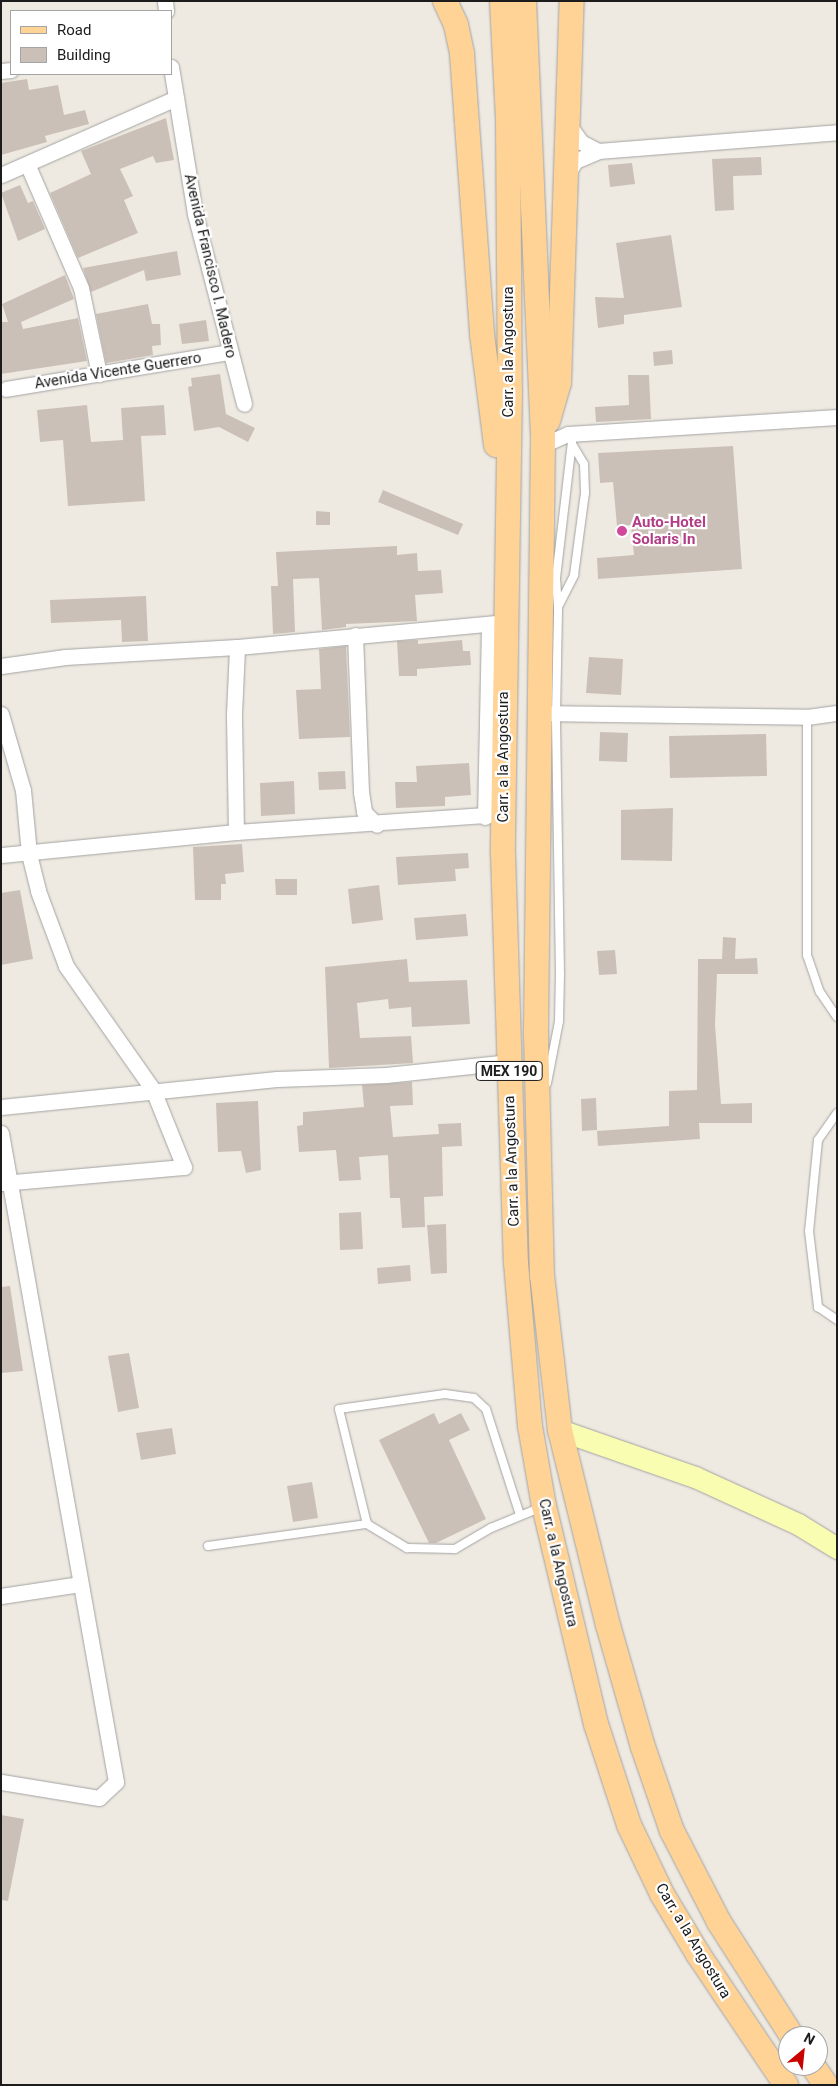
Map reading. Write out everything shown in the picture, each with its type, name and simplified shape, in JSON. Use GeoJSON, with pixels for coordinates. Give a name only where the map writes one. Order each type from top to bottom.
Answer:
{"type":"FeatureCollection","features":[{"type":"Feature","properties":{"kind":"main road"},"geometry":{"type":"LineString","coordinates":[[445,1],[456,25],[462,54],[482,334],[506,502]]}},
{"type":"Feature","properties":{"kind":"main road","name":"Carr. a la Angostura"},"geometry":{"type":"LineString","coordinates":[[502,1],[508,120],[510,392],[506,502],[497,624],[494,816],[509,1062],[516,1273],[530,1426],[544,1506],[596,1724],[629,1825],[693,1945],[786,2085]]}},
{"type":"Feature","properties":{"kind":"main road","name":"Carr. a la Angostura"},"geometry":{"type":"LineString","coordinates":[[524,1],[543,442],[546,714],[539,1123],[542,1275],[560,1430],[608,1625],[643,1747],[672,1831],[719,1922],[786,2026]]}},
{"type":"Feature","properties":{"kind":"main road"},"geometry":{"type":"LineString","coordinates":[[543,442],[559,383],[566,122],[572,1]]}},
{"type":"Feature","properties":{"kind":"street","name":"Avenida Francisco I. Madero"},"geometry":{"type":"LineString","coordinates":[[172,73],[195,214],[244,404]]}},
{"type":"Feature","properties":{"kind":"street"},"geometry":{"type":"LineString","coordinates":[[1,175],[28,166],[176,98]]}},
{"type":"Feature","properties":{"kind":"street"},"geometry":{"type":"LineString","coordinates":[[566,122],[580,142],[598,151]]}},
{"type":"Feature","properties":{"kind":"street"},"geometry":{"type":"LineString","coordinates":[[565,179],[575,161],[598,151],[837,132]]}},
{"type":"Feature","properties":{"kind":"street"},"geometry":{"type":"LineString","coordinates":[[28,166],[80,288],[99,374]]}},
{"type":"Feature","properties":{"kind":"street","name":"Avenida Vicente Guerrero"},"geometry":{"type":"LineString","coordinates":[[6,389],[230,352]]}},
{"type":"Feature","properties":{"kind":"street"},"geometry":{"type":"LineString","coordinates":[[543,442],[837,417]]}},
{"type":"Feature","properties":{"kind":"street"},"geometry":{"type":"LineString","coordinates":[[1,666],[65,657],[237,647],[355,635],[497,624]]}},
{"type":"Feature","properties":{"kind":"street"},"geometry":{"type":"LineString","coordinates":[[355,635],[361,792],[364,812],[377,825]]}},
{"type":"Feature","properties":{"kind":"street"},"geometry":{"type":"LineString","coordinates":[[236,832],[234,714],[237,647]]}},
{"type":"Feature","properties":{"kind":"street"},"geometry":{"type":"LineString","coordinates":[[546,714],[807,717],[837,713]]}},
{"type":"Feature","properties":{"kind":"street"},"geometry":{"type":"LineString","coordinates":[[1,714],[24,790],[29,854],[38,891],[66,966],[153,1090],[184,1167],[6,1182]]}},
{"type":"Feature","properties":{"kind":"street"},"geometry":{"type":"LineString","coordinates":[[1,855],[29,854],[236,832],[377,825],[494,816]]}},
{"type":"Feature","properties":{"kind":"street"},"geometry":{"type":"LineString","coordinates":[[1,1107],[153,1090],[386,1075],[509,1062]]}},
{"type":"Feature","properties":{"kind":"street"},"geometry":{"type":"LineString","coordinates":[[1,1133],[6,1182],[116,1782],[99,1798],[1,1782]]}},
{"type":"Feature","properties":{"kind":"street"},"geometry":{"type":"LineString","coordinates":[[560,1430],[695,1477],[798,1524],[837,1548]]}},
{"type":"Feature","properties":{"kind":"street"},"geometry":{"type":"LineString","coordinates":[[1,1596],[80,1584]]}},
{"type":"Feature","properties":{"kind":"lane"},"geometry":{"type":"LineString","coordinates":[[558,607],[574,575],[585,493],[584,464],[572,439]]}},
{"type":"Feature","properties":{"kind":"lane"},"geometry":{"type":"LineString","coordinates":[[546,714],[558,607],[556,578],[572,439]]}},
{"type":"Feature","properties":{"kind":"lane"},"geometry":{"type":"LineString","coordinates":[[807,717],[807,955],[820,992],[837,1017]]}},
{"type":"Feature","properties":{"kind":"lane"},"geometry":{"type":"LineString","coordinates":[[837,1113],[818,1140],[809,1231],[818,1307],[837,1320]]}},
{"type":"Feature","properties":{"kind":"lane"},"geometry":{"type":"LineString","coordinates":[[367,1524],[340,1409],[445,1394],[474,1398],[486,1408],[520,1515]]}},
{"type":"Feature","properties":{"kind":"lane"},"geometry":{"type":"LineString","coordinates":[[208,1546],[367,1524],[407,1548],[455,1549],[520,1515],[544,1506]]}},
{"type":"Feature","properties":{"kind":"building"},"geometry":{"type":"Polygon","coordinates":[[[27,79],[29,90],[58,85],[64,115],[85,110],[89,124],[45,136],[47,142],[1,155],[1,83],[27,79]]]}},
{"type":"Feature","properties":{"kind":"building"},"geometry":{"type":"Polygon","coordinates":[[[166,118],[174,160],[156,163],[153,156],[120,169],[133,196],[124,200],[138,233],[78,258],[50,193],[91,174],[81,151],[166,118]]]}},
{"type":"Feature","properties":{"kind":"building"},"geometry":{"type":"Polygon","coordinates":[[[761,157],[762,175],[733,176],[734,210],[715,211],[712,159],[761,157]]]}},
{"type":"Feature","properties":{"kind":"building"},"geometry":{"type":"Polygon","coordinates":[[[632,163],[635,184],[610,187],[608,165],[632,163]]]}},
{"type":"Feature","properties":{"kind":"building"},"geometry":{"type":"Polygon","coordinates":[[[20,185],[28,203],[33,201],[45,229],[18,241],[1,193],[20,185]]]}},
{"type":"Feature","properties":{"kind":"building"},"geometry":{"type":"Polygon","coordinates":[[[671,235],[682,307],[624,315],[624,324],[598,328],[595,297],[624,298],[616,243],[671,235]]]}},
{"type":"Feature","properties":{"kind":"building"},"geometry":{"type":"Polygon","coordinates":[[[177,251],[181,275],[146,281],[144,270],[91,292],[83,268],[177,251]]]}},
{"type":"Feature","properties":{"kind":"building"},"geometry":{"type":"Polygon","coordinates":[[[65,275],[74,299],[21,322],[23,329],[78,318],[87,361],[1,374],[1,322],[8,322],[2,304],[65,275]]]}},
{"type":"Feature","properties":{"kind":"building"},"geometry":{"type":"Polygon","coordinates":[[[148,304],[152,324],[160,324],[161,345],[152,346],[153,355],[106,363],[96,314],[148,304]]]}},
{"type":"Feature","properties":{"kind":"building"},"geometry":{"type":"Polygon","coordinates":[[[206,320],[209,341],[182,344],[179,324],[206,320]]]}},
{"type":"Feature","properties":{"kind":"building"},"geometry":{"type":"Polygon","coordinates":[[[672,350],[673,364],[654,366],[653,352],[672,350]]]}},
{"type":"Feature","properties":{"kind":"building"},"geometry":{"type":"Polygon","coordinates":[[[220,374],[226,414],[255,428],[248,442],[219,427],[194,431],[188,387],[192,386],[191,378],[220,374]]]}},
{"type":"Feature","properties":{"kind":"building"},"geometry":{"type":"Polygon","coordinates":[[[628,375],[649,375],[651,419],[596,422],[595,407],[629,405],[628,375]]]}},
{"type":"Feature","properties":{"kind":"building"},"geometry":{"type":"Polygon","coordinates":[[[87,405],[91,442],[123,440],[121,408],[164,405],[166,435],[141,436],[145,501],[68,506],[63,440],[40,442],[37,410],[87,405]]]}},
{"type":"Feature","properties":{"kind":"building"},"geometry":{"type":"Polygon","coordinates":[[[733,446],[742,569],[598,579],[597,558],[634,555],[631,525],[617,526],[613,482],[600,483],[598,453],[733,446]]]}},
{"type":"Feature","properties":{"kind":"building"},"geometry":{"type":"Polygon","coordinates":[[[383,490],[463,524],[458,535],[378,502],[383,490]]]}},
{"type":"Feature","properties":{"kind":"building"},"geometry":{"type":"Polygon","coordinates":[[[316,511],[330,512],[330,525],[316,525],[316,511]]]}},
{"type":"Feature","properties":{"kind":"building"},"geometry":{"type":"Polygon","coordinates":[[[397,546],[397,555],[417,553],[418,571],[441,570],[443,593],[415,595],[417,621],[346,624],[346,627],[322,630],[319,578],[293,579],[295,632],[273,634],[271,586],[278,586],[276,552],[397,546]]]}},
{"type":"Feature","properties":{"kind":"building"},"geometry":{"type":"Polygon","coordinates":[[[146,596],[148,641],[122,642],[121,620],[51,623],[50,600],[146,596]]]}},
{"type":"Feature","properties":{"kind":"building"},"geometry":{"type":"Polygon","coordinates":[[[418,640],[418,644],[462,640],[463,651],[470,651],[471,665],[417,669],[417,676],[399,676],[397,641],[418,640]]]}},
{"type":"Feature","properties":{"kind":"building"},"geometry":{"type":"Polygon","coordinates":[[[346,646],[350,737],[299,739],[296,690],[321,689],[319,649],[346,646]]]}},
{"type":"Feature","properties":{"kind":"building"},"geometry":{"type":"Polygon","coordinates":[[[589,657],[623,659],[621,695],[586,693],[589,657]]]}},
{"type":"Feature","properties":{"kind":"building"},"geometry":{"type":"Polygon","coordinates":[[[600,732],[628,733],[627,762],[599,761],[600,732]]]}},
{"type":"Feature","properties":{"kind":"building"},"geometry":{"type":"Polygon","coordinates":[[[766,734],[767,776],[670,778],[669,736],[766,734]]]}},
{"type":"Feature","properties":{"kind":"building"},"geometry":{"type":"Polygon","coordinates":[[[469,763],[471,795],[445,797],[445,806],[396,808],[395,782],[417,782],[416,766],[469,763]]]}},
{"type":"Feature","properties":{"kind":"building"},"geometry":{"type":"Polygon","coordinates":[[[345,771],[346,789],[319,790],[318,772],[345,771]]]}},
{"type":"Feature","properties":{"kind":"building"},"geometry":{"type":"Polygon","coordinates":[[[294,781],[295,814],[261,816],[260,783],[294,781]]]}},
{"type":"Feature","properties":{"kind":"building"},"geometry":{"type":"Polygon","coordinates":[[[673,808],[672,861],[621,860],[621,810],[673,808]]]}},
{"type":"Feature","properties":{"kind":"building"},"geometry":{"type":"Polygon","coordinates":[[[242,844],[244,872],[225,874],[226,884],[221,884],[221,900],[195,900],[193,847],[242,844]]]}},
{"type":"Feature","properties":{"kind":"building"},"geometry":{"type":"Polygon","coordinates":[[[468,853],[469,868],[455,869],[456,881],[398,885],[396,857],[468,853]]]}},
{"type":"Feature","properties":{"kind":"building"},"geometry":{"type":"Polygon","coordinates":[[[275,879],[297,879],[297,895],[276,895],[275,879]]]}},
{"type":"Feature","properties":{"kind":"building"},"geometry":{"type":"Polygon","coordinates":[[[379,885],[383,920],[352,924],[348,889],[379,885]]]}},
{"type":"Feature","properties":{"kind":"building"},"geometry":{"type":"Polygon","coordinates":[[[20,890],[33,959],[1,965],[1,893],[20,890]]]}},
{"type":"Feature","properties":{"kind":"building"},"geometry":{"type":"Polygon","coordinates":[[[466,914],[468,936],[416,940],[414,918],[466,914]]]}},
{"type":"Feature","properties":{"kind":"building"},"geometry":{"type":"Polygon","coordinates":[[[723,937],[736,938],[735,959],[757,958],[758,974],[717,974],[715,1025],[721,1104],[752,1103],[752,1123],[699,1123],[700,1139],[598,1146],[597,1131],[669,1126],[669,1091],[697,1090],[698,959],[722,959],[723,937]]]}},
{"type":"Feature","properties":{"kind":"building"},"geometry":{"type":"Polygon","coordinates":[[[615,950],[617,974],[599,975],[597,951],[615,950]]]}},
{"type":"Feature","properties":{"kind":"building"},"geometry":{"type":"Polygon","coordinates":[[[407,959],[409,982],[467,980],[470,1024],[412,1027],[411,1007],[389,1009],[388,999],[357,1003],[360,1038],[411,1036],[413,1063],[329,1068],[325,967],[407,959]]]}},
{"type":"Feature","properties":{"kind":"building"},"geometry":{"type":"Polygon","coordinates":[[[412,1082],[413,1105],[390,1106],[393,1137],[439,1134],[438,1124],[461,1123],[462,1146],[442,1147],[443,1196],[424,1197],[425,1227],[402,1228],[400,1198],[390,1198],[388,1155],[359,1157],[361,1180],[339,1181],[336,1150],[299,1152],[297,1126],[303,1125],[303,1112],[364,1107],[362,1085],[412,1082]]]}},
{"type":"Feature","properties":{"kind":"building"},"geometry":{"type":"Polygon","coordinates":[[[596,1098],[597,1130],[582,1131],[581,1099],[596,1098]]]}},
{"type":"Feature","properties":{"kind":"building"},"geometry":{"type":"Polygon","coordinates":[[[258,1101],[261,1170],[246,1173],[241,1151],[218,1152],[216,1103],[258,1101]]]}},
{"type":"Feature","properties":{"kind":"building"},"geometry":{"type":"Polygon","coordinates":[[[361,1212],[363,1249],[340,1250],[339,1213],[361,1212]]]}},
{"type":"Feature","properties":{"kind":"building"},"geometry":{"type":"Polygon","coordinates":[[[446,1224],[447,1273],[431,1274],[427,1225],[446,1224]]]}},
{"type":"Feature","properties":{"kind":"building"},"geometry":{"type":"Polygon","coordinates":[[[410,1265],[411,1281],[378,1284],[377,1268],[410,1265]]]}},
{"type":"Feature","properties":{"kind":"building"},"geometry":{"type":"Polygon","coordinates":[[[10,1286],[23,1371],[1,1373],[1,1287],[10,1286]]]}},
{"type":"Feature","properties":{"kind":"building"},"geometry":{"type":"Polygon","coordinates":[[[129,1353],[139,1408],[118,1412],[108,1356],[129,1353]]]}},
{"type":"Feature","properties":{"kind":"building"},"geometry":{"type":"Polygon","coordinates":[[[434,1413],[439,1424],[461,1413],[470,1430],[449,1440],[486,1519],[436,1543],[429,1543],[379,1440],[434,1413]]]}},
{"type":"Feature","properties":{"kind":"building"},"geometry":{"type":"Polygon","coordinates":[[[172,1428],[176,1454],[141,1460],[136,1433],[172,1428]]]}},
{"type":"Feature","properties":{"kind":"building"},"geometry":{"type":"Polygon","coordinates":[[[312,1482],[318,1518],[293,1522],[287,1486],[312,1482]]]}},
{"type":"Feature","properties":{"kind":"building"},"geometry":{"type":"Polygon","coordinates":[[[1,1815],[24,1819],[8,1901],[1,1900],[1,1815]]]}},
{"type":"Feature","properties":{"kind":"place","name":"Auto-Hotel Solaris In"},"geometry":{"type":"Point","coordinates":[622,531]}}]}
